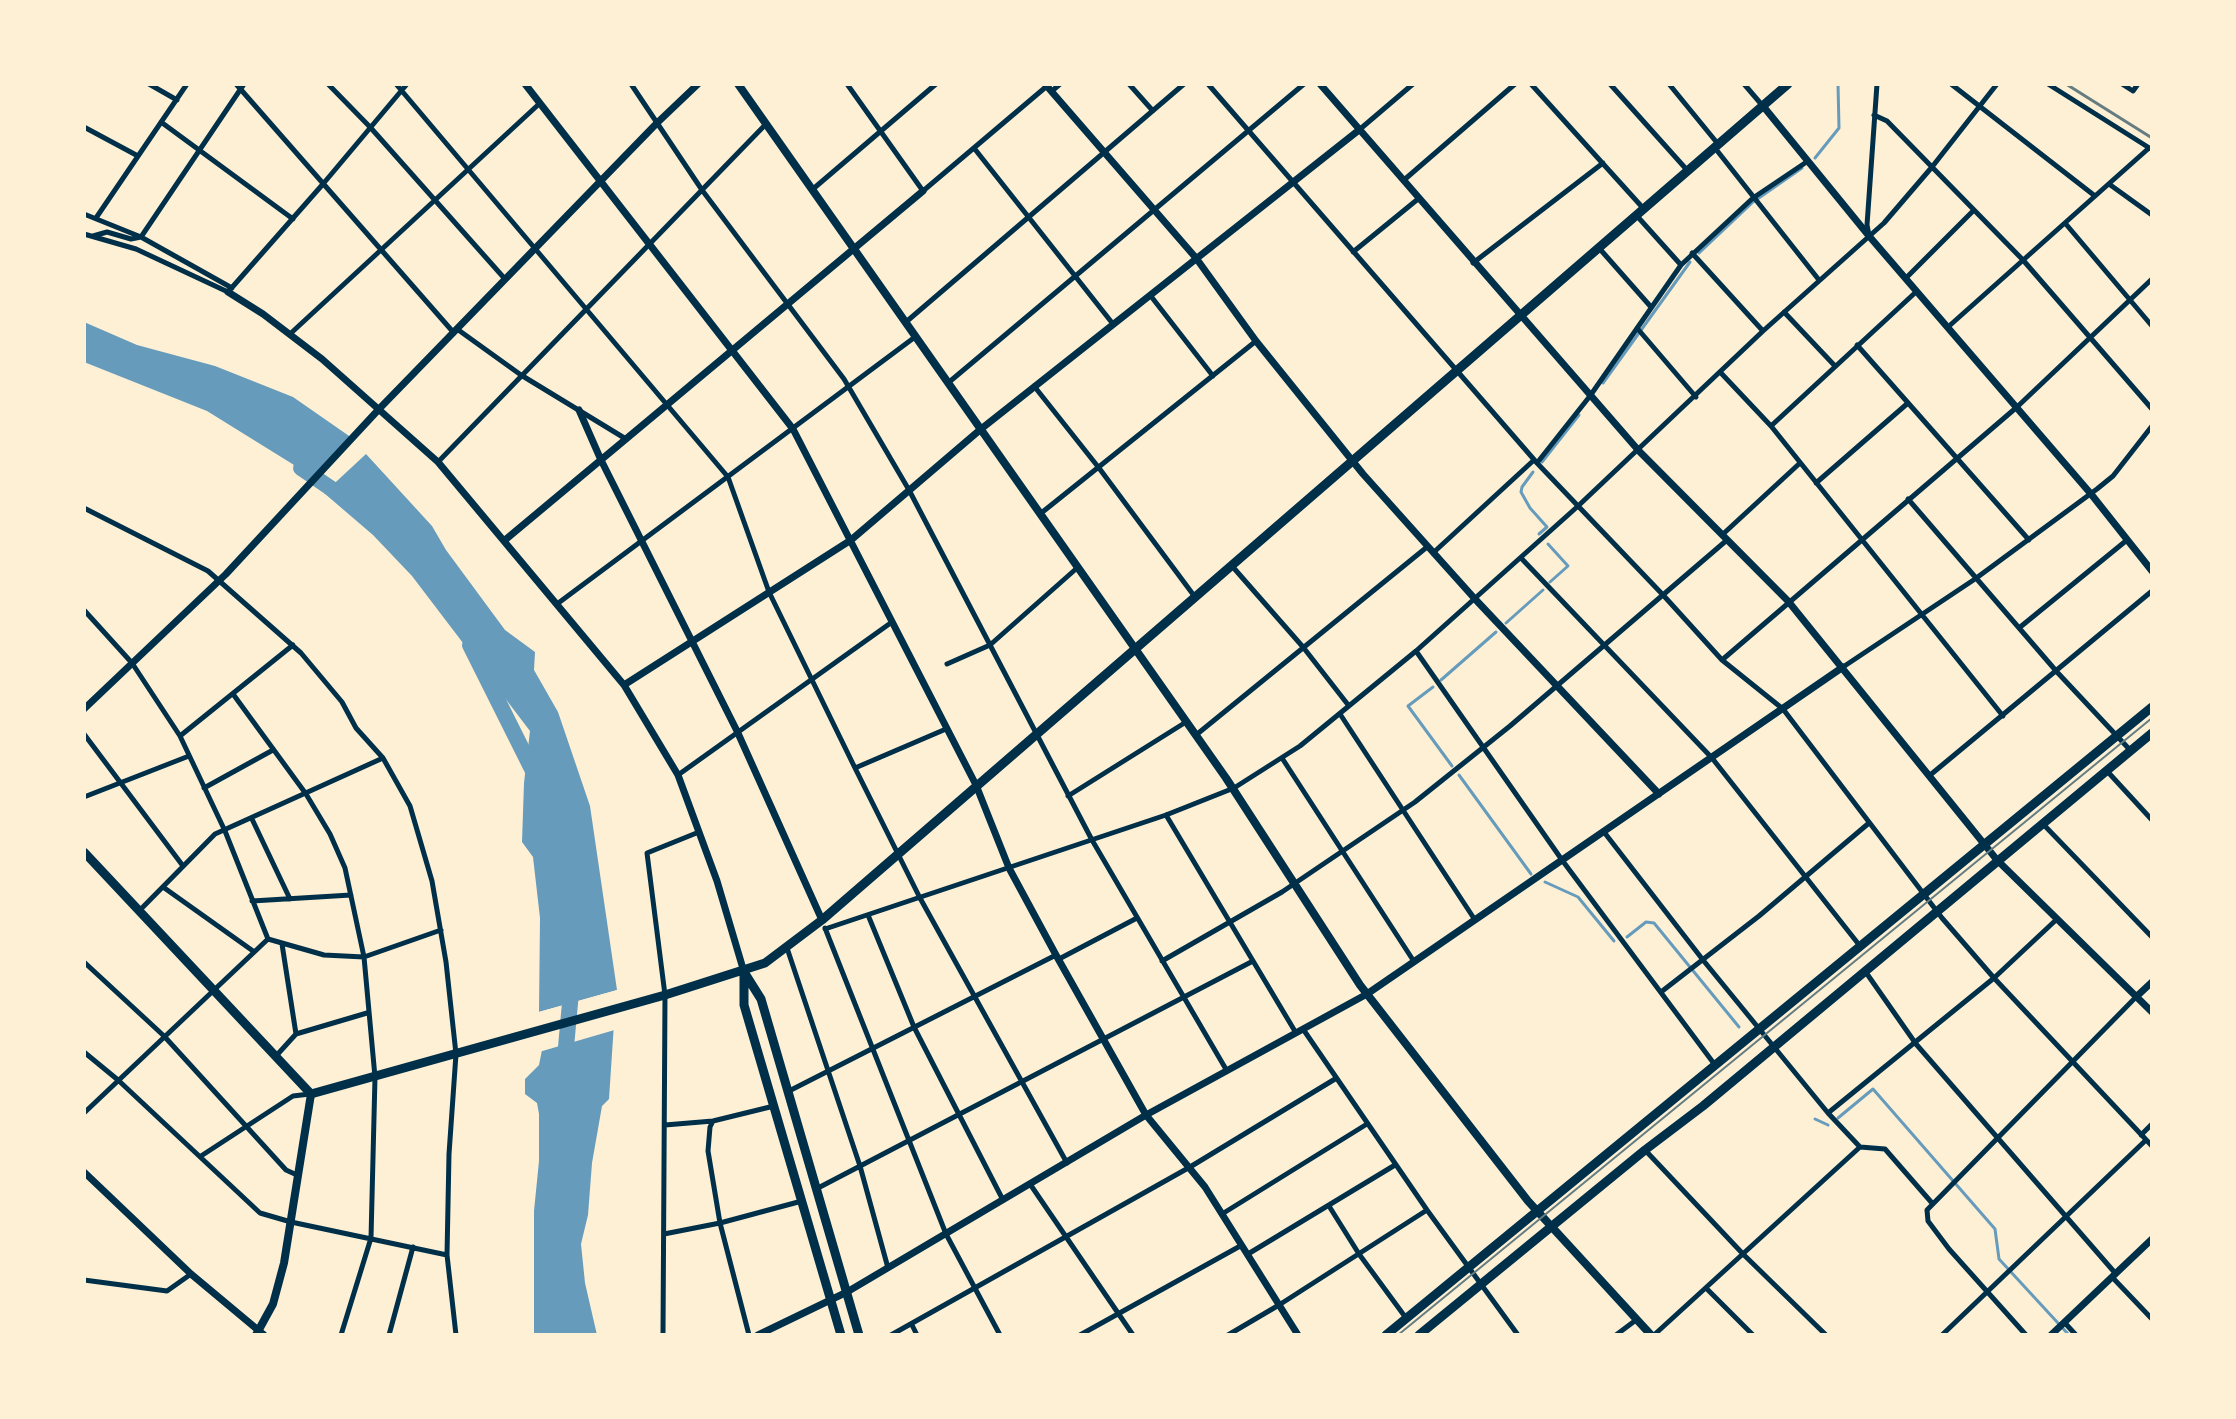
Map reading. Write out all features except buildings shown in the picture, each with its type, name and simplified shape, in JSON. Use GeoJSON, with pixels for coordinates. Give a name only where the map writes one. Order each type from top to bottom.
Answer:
{"type":"FeatureCollection","features":[{"type":"Feature","properties":{"kind":"main road"},"geometry":{"type":"LineString","coordinates":[[738,84],[1234,788],[1367,994],[1537,1212],[1652,1335]]}},
{"type":"Feature","properties":{"kind":"main road"},"geometry":{"type":"LineString","coordinates":[[311,1094],[744,972],[765,963],[823,924],[976,785],[1788,84]]}},
{"type":"Feature","properties":{"kind":"main road"},"geometry":{"type":"LineString","coordinates":[[1386,1335],[2152,707]]}},
{"type":"Feature","properties":{"kind":"main road"},"geometry":{"type":"LineString","coordinates":[[1419,1335],[1703,1106],[2152,733]]}},
{"type":"Feature","properties":{"kind":"main road"},"geometry":{"type":"LineString","coordinates":[[84,852],[311,1094]]}},
{"type":"Feature","properties":{"kind":"main road"},"geometry":{"type":"LineString","coordinates":[[744,972],[761,999],[859,1335]]}},
{"type":"Feature","properties":{"kind":"main road"},"geometry":{"type":"LineString","coordinates":[[744,972],[744,1005],[841,1335]]}},
{"type":"Feature","properties":{"kind":"main road"},"geometry":{"type":"LineString","coordinates":[[260,1334],[278,1290],[311,1094]]}},
{"type":"Feature","properties":{"kind":"street"},"geometry":{"type":"LineString","coordinates":[[149,84],[177,100]]}},
{"type":"Feature","properties":{"kind":"street"},"geometry":{"type":"LineString","coordinates":[[96,218],[187,84]]}},
{"type":"Feature","properties":{"kind":"street"},"geometry":{"type":"LineString","coordinates":[[328,84],[505,279]]}},
{"type":"Feature","properties":{"kind":"street"},"geometry":{"type":"LineString","coordinates":[[396,84],[728,477],[769,592],[855,768],[920,898],[1067,1163]]}},
{"type":"Feature","properties":{"kind":"street"},"geometry":{"type":"LineString","coordinates":[[230,290],[407,84]]}},
{"type":"Feature","properties":{"kind":"street"},"geometry":{"type":"LineString","coordinates":[[525,84],[793,429],[976,785],[1009,868],[1146,1115],[1190,1167],[1298,1335]]}},
{"type":"Feature","properties":{"kind":"street"},"geometry":{"type":"LineString","coordinates":[[631,84],[702,190],[789,303],[849,388],[909,490],[1092,840],[1227,1071]]}},
{"type":"Feature","properties":{"kind":"street"},"geometry":{"type":"LineString","coordinates":[[84,709],[223,577],[373,415],[698,84]]}},
{"type":"Feature","properties":{"kind":"street"},"geometry":{"type":"LineString","coordinates":[[847,84],[923,191]]}},
{"type":"Feature","properties":{"kind":"street"},"geometry":{"type":"LineString","coordinates":[[812,190],[936,84]]}},
{"type":"Feature","properties":{"kind":"street"},"geometry":{"type":"LineString","coordinates":[[505,540],[1048,87],[1060,84]]}},
{"type":"Feature","properties":{"kind":"street"},"geometry":{"type":"LineString","coordinates":[[1129,84],[1153,111]]}},
{"type":"Feature","properties":{"kind":"street"},"geometry":{"type":"LineString","coordinates":[[906,322],[1184,84]]}},
{"type":"Feature","properties":{"kind":"street"},"geometry":{"type":"LineString","coordinates":[[1208,84],[1535,462],[1722,660],[1783,709],[1937,911],[1994,978],[2152,1146]]}},
{"type":"Feature","properties":{"kind":"street"},"geometry":{"type":"LineString","coordinates":[[948,383],[1304,84]]}},
{"type":"Feature","properties":{"kind":"street"},"geometry":{"type":"LineString","coordinates":[[1320,84],[1639,451],[1788,601],[1997,860],[2152,1012]]}},
{"type":"Feature","properties":{"kind":"street"},"geometry":{"type":"LineString","coordinates":[[624,685],[851,540],[981,429],[1413,84]]}},
{"type":"Feature","properties":{"kind":"street"},"geometry":{"type":"LineString","coordinates":[[1403,181],[1515,84]]}},
{"type":"Feature","properties":{"kind":"street"},"geometry":{"type":"LineString","coordinates":[[1531,84],[1603,163],[1681,265]]}},
{"type":"Feature","properties":{"kind":"street"},"geometry":{"type":"LineString","coordinates":[[1610,84],[1687,171]]}},
{"type":"Feature","properties":{"kind":"street"},"geometry":{"type":"LineString","coordinates":[[1669,84],[1819,280]]}},
{"type":"Feature","properties":{"kind":"street"},"geometry":{"type":"LineString","coordinates":[[1744,84],[1869,236],[2091,494],[2152,571]]}},
{"type":"Feature","properties":{"kind":"street"},"geometry":{"type":"LineString","coordinates":[[1869,236],[1867,225],[1877,84]]}},
{"type":"Feature","properties":{"kind":"street"},"geometry":{"type":"LineString","coordinates":[[1951,84],[2095,196]]}},
{"type":"Feature","properties":{"kind":"street"},"geometry":{"type":"LineString","coordinates":[[823,924],[868,915],[1166,815],[1234,788],[1300,746],[1416,651],[1521,558],[1639,451],[1763,331],[1884,223],[1997,84]]}},
{"type":"Feature","properties":{"kind":"street"},"geometry":{"type":"LineString","coordinates":[[1948,327],[2151,149],[2048,84]]}},
{"type":"Feature","properties":{"kind":"street"},"geometry":{"type":"LineString","coordinates":[[2122,84],[2133,91],[2138,84]]}},
{"type":"Feature","properties":{"kind":"street"},"geometry":{"type":"LineString","coordinates":[[92,236],[107,232],[131,239],[141,237],[240,85],[380,251],[455,331],[626,439]]}},
{"type":"Feature","properties":{"kind":"street"},"geometry":{"type":"LineString","coordinates":[[1048,87],[1196,258],[1256,341],[1352,461],[1475,599],[1659,794]]}},
{"type":"Feature","properties":{"kind":"street"},"geometry":{"type":"LineString","coordinates":[[290,334],[539,104]]}},
{"type":"Feature","properties":{"kind":"street"},"geometry":{"type":"LineString","coordinates":[[1874,115],[1887,121],[2023,260],[2152,409]]}},
{"type":"Feature","properties":{"kind":"street"},"geometry":{"type":"LineString","coordinates":[[161,122],[293,219]]}},
{"type":"Feature","properties":{"kind":"street"},"geometry":{"type":"LineString","coordinates":[[438,462],[766,124]]}},
{"type":"Feature","properties":{"kind":"street"},"geometry":{"type":"LineString","coordinates":[[84,127],[138,156]]}},
{"type":"Feature","properties":{"kind":"street"},"geometry":{"type":"LineString","coordinates":[[974,148],[1113,324]]}},
{"type":"Feature","properties":{"kind":"street"},"geometry":{"type":"LineString","coordinates":[[1196,735],[1303,647],[1430,550],[1535,462],[1590,396],[1681,265],[1755,200],[1808,161]]}},
{"type":"Feature","properties":{"kind":"street"},"geometry":{"type":"LineString","coordinates":[[1473,263],[1603,163]]}},
{"type":"Feature","properties":{"kind":"street"},"geometry":{"type":"LineString","coordinates":[[2109,184],[2152,215]]}},
{"type":"Feature","properties":{"kind":"street"},"geometry":{"type":"LineString","coordinates":[[1353,252],[1418,199]]}},
{"type":"Feature","properties":{"kind":"street"},"geometry":{"type":"LineString","coordinates":[[1906,278],[1974,210]]}},
{"type":"Feature","properties":{"kind":"street"},"geometry":{"type":"LineString","coordinates":[[84,214],[141,237],[230,290],[290,334],[380,408],[438,462],[624,685],[678,775],[700,832],[744,972]]}},
{"type":"Feature","properties":{"kind":"street"},"geometry":{"type":"LineString","coordinates":[[2065,223],[2152,326]]}},
{"type":"Feature","properties":{"kind":"street"},"geometry":{"type":"LineString","coordinates":[[84,234],[136,249],[230,290]]}},
{"type":"Feature","properties":{"kind":"street"},"geometry":{"type":"LineString","coordinates":[[1599,247],[1651,307]]}},
{"type":"Feature","properties":{"kind":"street"},"geometry":{"type":"LineString","coordinates":[[1692,253],[1763,331]]}},
{"type":"Feature","properties":{"kind":"street"},"geometry":{"type":"LineString","coordinates":[[1722,660],[2017,407],[2152,279]]}},
{"type":"Feature","properties":{"kind":"street"},"geometry":{"type":"LineString","coordinates":[[1771,426],[1917,291]]}},
{"type":"Feature","properties":{"kind":"street"},"geometry":{"type":"LineString","coordinates":[[1150,295],[1213,376]]}},
{"type":"Feature","properties":{"kind":"street"},"geometry":{"type":"LineString","coordinates":[[1784,312],[1835,366]]}},
{"type":"Feature","properties":{"kind":"street"},"geometry":{"type":"LineString","coordinates":[[1638,330],[1696,397]]}},
{"type":"Feature","properties":{"kind":"street"},"geometry":{"type":"LineString","coordinates":[[557,604],[915,337]]}},
{"type":"Feature","properties":{"kind":"street"},"geometry":{"type":"LineString","coordinates":[[1040,514],[1256,341]]}},
{"type":"Feature","properties":{"kind":"street"},"geometry":{"type":"LineString","coordinates":[[1857,345],[2029,540]]}},
{"type":"Feature","properties":{"kind":"street"},"geometry":{"type":"LineString","coordinates":[[1721,373],[1771,426],[2003,716]]}},
{"type":"Feature","properties":{"kind":"street"},"geometry":{"type":"LineString","coordinates":[[1034,386],[1195,597]]}},
{"type":"Feature","properties":{"kind":"street"},"geometry":{"type":"LineString","coordinates":[[1816,483],[1908,403]]}},
{"type":"Feature","properties":{"kind":"street"},"geometry":{"type":"LineString","coordinates":[[579,410],[737,731],[823,924],[946,1234],[1000,1335]]}},
{"type":"Feature","properties":{"kind":"street"},"geometry":{"type":"LineString","coordinates":[[758,1335],[847,1292],[1146,1115],[1367,994],[2029,540],[2113,476],[2152,426]]}},
{"type":"Feature","properties":{"kind":"street"},"geometry":{"type":"LineString","coordinates":[[1162,961],[1295,884],[1403,811],[1485,747],[1664,596],[1800,463]]}},
{"type":"Feature","properties":{"kind":"street"},"geometry":{"type":"LineString","coordinates":[[1908,499],[2057,672],[2131,751]]}},
{"type":"Feature","properties":{"kind":"street"},"geometry":{"type":"LineString","coordinates":[[84,508],[223,577],[293,645],[342,702],[356,728],[383,758],[410,806],[432,881],[460,1054],[449,1154],[447,1255],[456,1335]]}},
{"type":"Feature","properties":{"kind":"street"},"geometry":{"type":"LineString","coordinates":[[2019,628],[2127,540]]}},
{"type":"Feature","properties":{"kind":"street"},"geometry":{"type":"LineString","coordinates":[[1521,558],[1712,758],[1860,946]]}},
{"type":"Feature","properties":{"kind":"street"},"geometry":{"type":"LineString","coordinates":[[1231,566],[1303,647],[1349,706]]}},
{"type":"Feature","properties":{"kind":"street"},"geometry":{"type":"LineString","coordinates":[[947,664],[990,645],[1078,567]]}},
{"type":"Feature","properties":{"kind":"street"},"geometry":{"type":"LineString","coordinates":[[1929,776],[2152,591]]}},
{"type":"Feature","properties":{"kind":"street"},"geometry":{"type":"LineString","coordinates":[[85,613],[132,663],[180,736],[225,831],[268,939],[324,955],[364,957],[441,930]]}},
{"type":"Feature","properties":{"kind":"street"},"geometry":{"type":"LineString","coordinates":[[678,775],[893,622]]}},
{"type":"Feature","properties":{"kind":"street"},"geometry":{"type":"LineString","coordinates":[[180,736],[293,645]]}},
{"type":"Feature","properties":{"kind":"street"},"geometry":{"type":"LineString","coordinates":[[1416,651],[1562,860],[1715,1065]]}},
{"type":"Feature","properties":{"kind":"street"},"geometry":{"type":"LineString","coordinates":[[233,694],[306,794],[330,834],[345,868],[364,957],[375,1077],[371,1238],[341,1335]]}},
{"type":"Feature","properties":{"kind":"street"},"geometry":{"type":"LineString","coordinates":[[1340,714],[1475,920]]}},
{"type":"Feature","properties":{"kind":"street"},"geometry":{"type":"LineString","coordinates":[[1068,796],[1187,722]]}},
{"type":"Feature","properties":{"kind":"street"},"geometry":{"type":"LineString","coordinates":[[855,768],[946,729]]}},
{"type":"Feature","properties":{"kind":"street"},"geometry":{"type":"LineString","coordinates":[[84,734],[183,866]]}},
{"type":"Feature","properties":{"kind":"street"},"geometry":{"type":"LineString","coordinates":[[204,788],[273,749]]}},
{"type":"Feature","properties":{"kind":"street"},"geometry":{"type":"LineString","coordinates":[[84,797],[189,756]]}},
{"type":"Feature","properties":{"kind":"street"},"geometry":{"type":"LineString","coordinates":[[139,910],[215,834],[383,758]]}},
{"type":"Feature","properties":{"kind":"street"},"geometry":{"type":"LineString","coordinates":[[1282,758],[1413,960]]}},
{"type":"Feature","properties":{"kind":"street"},"geometry":{"type":"LineString","coordinates":[[2107,771],[2152,820]]}},
{"type":"Feature","properties":{"kind":"street"},"geometry":{"type":"LineString","coordinates":[[1166,815],[1253,961],[1299,1031],[1518,1335]]}},
{"type":"Feature","properties":{"kind":"street"},"geometry":{"type":"LineString","coordinates":[[252,819],[290,899]]}},
{"type":"Feature","properties":{"kind":"street"},"geometry":{"type":"LineString","coordinates":[[1661,992],[1869,823]]}},
{"type":"Feature","properties":{"kind":"street"},"geometry":{"type":"LineString","coordinates":[[2042,823],[2152,937]]}},
{"type":"Feature","properties":{"kind":"street"},"geometry":{"type":"LineString","coordinates":[[663,1335],[665,1125],[662,996],[647,853],[700,832]]}},
{"type":"Feature","properties":{"kind":"street"},"geometry":{"type":"LineString","coordinates":[[1604,832],[1828,1113],[1860,1147],[1885,1149],[1932,1203]]}},
{"type":"Feature","properties":{"kind":"street"},"geometry":{"type":"LineString","coordinates":[[163,887],[253,951]]}},
{"type":"Feature","properties":{"kind":"street"},"geometry":{"type":"LineString","coordinates":[[252,901],[351,895]]}},
{"type":"Feature","properties":{"kind":"street"},"geometry":{"type":"LineString","coordinates":[[868,915],[914,1027],[1003,1200]]}},
{"type":"Feature","properties":{"kind":"street"},"geometry":{"type":"LineString","coordinates":[[789,1092],[974,996],[1137,918]]}},
{"type":"Feature","properties":{"kind":"street"},"geometry":{"type":"LineString","coordinates":[[1828,1113],[1994,978],[2057,919]]}},
{"type":"Feature","properties":{"kind":"street"},"geometry":{"type":"LineString","coordinates":[[84,1113],[268,939]]}},
{"type":"Feature","properties":{"kind":"street"},"geometry":{"type":"LineString","coordinates":[[282,944],[296,1034]]}},
{"type":"Feature","properties":{"kind":"street"},"geometry":{"type":"LineString","coordinates":[[786,947],[860,1166],[888,1268]]}},
{"type":"Feature","properties":{"kind":"street"},"geometry":{"type":"LineString","coordinates":[[817,1189],[1253,961]]}},
{"type":"Feature","properties":{"kind":"street"},"geometry":{"type":"LineString","coordinates":[[84,962],[164,1036],[286,1170],[299,1176]]}},
{"type":"Feature","properties":{"kind":"street"},"geometry":{"type":"LineString","coordinates":[[1865,971],[1916,1044],[2152,1319]]}},
{"type":"Feature","properties":{"kind":"street"},"geometry":{"type":"LineString","coordinates":[[2026,1335],[1928,1221],[1927,1210],[2152,982]]}},
{"type":"Feature","properties":{"kind":"street"},"geometry":{"type":"LineString","coordinates":[[276,1056],[296,1034],[367,1013]]}},
{"type":"Feature","properties":{"kind":"street"},"geometry":{"type":"LineString","coordinates":[[84,1052],[260,1213],[447,1255]]}},
{"type":"Feature","properties":{"kind":"street"},"geometry":{"type":"LineString","coordinates":[[891,1335],[1190,1167],[1335,1079]]}},
{"type":"Feature","properties":{"kind":"street"},"geometry":{"type":"LineString","coordinates":[[201,1156],[293,1096],[311,1094]]}},
{"type":"Feature","properties":{"kind":"street"},"geometry":{"type":"LineString","coordinates":[[665,1125],[713,1121],[774,1106]]}},
{"type":"Feature","properties":{"kind":"street"},"geometry":{"type":"LineString","coordinates":[[713,1121],[708,1151],[720,1223],[749,1335]]}},
{"type":"Feature","properties":{"kind":"street"},"geometry":{"type":"LineString","coordinates":[[1222,1214],[1367,1124]]}},
{"type":"Feature","properties":{"kind":"street"},"geometry":{"type":"LineString","coordinates":[[1942,1335],[2066,1216],[2152,1124]]}},
{"type":"Feature","properties":{"kind":"street"},"geometry":{"type":"LineString","coordinates":[[1652,1335],[1860,1147]]}},
{"type":"Feature","properties":{"kind":"street"},"geometry":{"type":"LineString","coordinates":[[1645,1150],[1743,1254],[1826,1335]]}},
{"type":"Feature","properties":{"kind":"street"},"geometry":{"type":"LineString","coordinates":[[1248,1254],[1395,1165]]}},
{"type":"Feature","properties":{"kind":"street"},"geometry":{"type":"LineString","coordinates":[[84,1172],[191,1274],[260,1334]]}},
{"type":"Feature","properties":{"kind":"street"},"geometry":{"type":"LineString","coordinates":[[1029,1184],[1133,1335]]}},
{"type":"Feature","properties":{"kind":"street"},"geometry":{"type":"LineString","coordinates":[[664,1234],[802,1201]]}},
{"type":"Feature","properties":{"kind":"street"},"geometry":{"type":"LineString","coordinates":[[1329,1206],[1359,1254],[1406,1318]]}},
{"type":"Feature","properties":{"kind":"street"},"geometry":{"type":"LineString","coordinates":[[1228,1335],[1427,1210]]}},
{"type":"Feature","properties":{"kind":"street"},"geometry":{"type":"LineString","coordinates":[[2051,1335],[2152,1239]]}},
{"type":"Feature","properties":{"kind":"street"},"geometry":{"type":"LineString","coordinates":[[1080,1335],[1242,1245]]}},
{"type":"Feature","properties":{"kind":"street"},"geometry":{"type":"LineString","coordinates":[[389,1335],[413,1247]]}},
{"type":"Feature","properties":{"kind":"street"},"geometry":{"type":"LineString","coordinates":[[84,1280],[167,1291],[191,1274]]}},
{"type":"Feature","properties":{"kind":"street"},"geometry":{"type":"LineString","coordinates":[[1706,1288],[1753,1335]]}},
{"type":"Feature","properties":{"kind":"street"},"geometry":{"type":"LineString","coordinates":[[1616,1335],[1636,1320]]}},
{"type":"Feature","properties":{"kind":"street"},"geometry":{"type":"LineString","coordinates":[[912,1325],[917,1335]]}},
{"type":"Feature","properties":{"kind":"street"},"geometry":{"type":"LineString","coordinates":[[2061,1325],[2076,1335]]}},
{"type":"Feature","properties":{"kind":"water"},"geometry":{"type":"Polygon","coordinates":[[[84,322],[137,345],[215,366],[293,397],[352,438],[315,478],[207,411],[84,362],[84,322]]]}},
{"type":"Feature","properties":{"kind":"water"},"geometry":{"type":"Polygon","coordinates":[[[366,454],[432,526],[505,630],[535,652],[534,670],[558,712],[590,806],[617,990],[539,1012],[540,918],[533,857],[522,842],[530,731],[412,576],[373,535],[324,493],[366,454]]]}},
{"type":"Feature","properties":{"kind":"water"},"geometry":{"type":"Polygon","coordinates":[[[614,1023],[609,1099],[602,1106],[592,1163],[588,1215],[581,1244],[585,1283],[597,1335],[534,1335],[534,1211],[539,1161],[539,1114],[537,1103],[525,1094],[525,1079],[539,1065],[543,1045],[614,1023]]]}},
{"type":"Feature","properties":{"kind":"pier"},"geometry":{"type":"Polygon","coordinates":[[[621,989],[618,994],[540,1016],[535,1013],[621,989]]]}},
{"type":"Feature","properties":{"kind":"pier"},"geometry":{"type":"Polygon","coordinates":[[[613,1019],[618,1022],[618,1029],[539,1052],[542,1042],[613,1019]]]}},
{"type":"Feature","properties":{"kind":"waterway"},"geometry":{"type":"LineString","coordinates":[[1815,158],[1839,128],[1838,84]]}},
{"type":"Feature","properties":{"kind":"waterway"},"geometry":{"type":"LineString","coordinates":[[1699,253],[1753,202],[1802,168]]}},
{"type":"Feature","properties":{"kind":"waterway"},"geometry":{"type":"LineString","coordinates":[[1603,383],[1690,262]]}},
{"type":"Feature","properties":{"kind":"waterway"},"geometry":{"type":"LineString","coordinates":[[1542,462],[1579,415]]}},
{"type":"Feature","properties":{"kind":"waterway"},"geometry":{"type":"LineString","coordinates":[[301,468],[348,500]]}},
{"type":"Feature","properties":{"kind":"waterway"},"geometry":{"type":"LineString","coordinates":[[1533,472],[1521,492],[1547,527],[1539,534]]}},
{"type":"Feature","properties":{"kind":"waterway"},"geometry":{"type":"LineString","coordinates":[[1548,544],[1568,566],[1550,582]]}},
{"type":"Feature","properties":{"kind":"waterway"},"geometry":{"type":"LineString","coordinates":[[1506,623],[1543,590]]}},
{"type":"Feature","properties":{"kind":"waterway"},"geometry":{"type":"LineString","coordinates":[[1441,680],[1496,632]]}},
{"type":"Feature","properties":{"kind":"waterway"},"geometry":{"type":"LineString","coordinates":[[470,645],[535,775]]}},
{"type":"Feature","properties":{"kind":"waterway"},"geometry":{"type":"LineString","coordinates":[[1433,687],[1408,706],[1452,766]]}},
{"type":"Feature","properties":{"kind":"waterway"},"geometry":{"type":"LineString","coordinates":[[1459,775],[1531,874]]}},
{"type":"Feature","properties":{"kind":"waterway"},"geometry":{"type":"LineString","coordinates":[[1545,882],[1578,897],[1614,941]]}},
{"type":"Feature","properties":{"kind":"waterway"},"geometry":{"type":"LineString","coordinates":[[1627,937],[1646,922],[1654,923],[1739,1027]]}},
{"type":"Feature","properties":{"kind":"waterway"},"geometry":{"type":"LineString","coordinates":[[565,1058],[572,981]]}},
{"type":"Feature","properties":{"kind":"waterway"},"geometry":{"type":"LineString","coordinates":[[1838,1118],[1873,1089],[1995,1229],[1999,1259],[2069,1335]]}},
{"type":"Feature","properties":{"kind":"waterway"},"geometry":{"type":"LineString","coordinates":[[1815,1119],[1828,1125]]}},
{"type":"Feature","properties":{"kind":"tram line"},"geometry":{"type":"LineString","coordinates":[[1398,1335],[2152,718]]}},
{"type":"Feature","properties":{"kind":"railway"},"geometry":{"type":"LineString","coordinates":[[2066,84],[2152,138]]}}]}
